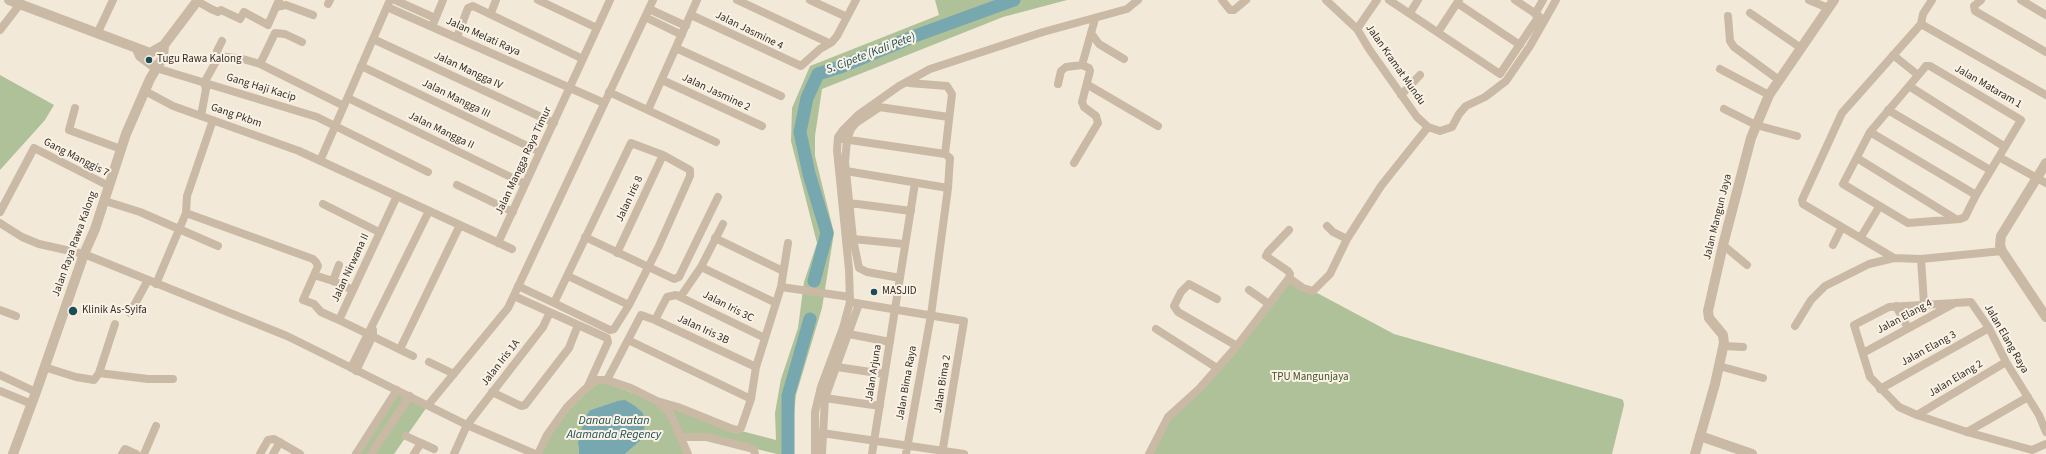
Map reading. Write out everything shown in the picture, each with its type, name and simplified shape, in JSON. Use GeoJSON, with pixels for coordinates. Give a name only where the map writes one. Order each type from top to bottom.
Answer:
{"type":"FeatureCollection","features":[{"type":"Feature","properties":{"kind":"street"},"geometry":{"type":"LineString","coordinates":[[9,0],[98,32],[150,53],[164,45],[197,0],[218,12],[221,10],[240,19],[244,12],[268,25],[278,3],[313,15]]}},
{"type":"Feature","properties":{"kind":"street"},"geometry":{"type":"LineString","coordinates":[[98,32],[114,0]]}},
{"type":"Feature","properties":{"kind":"street"},"geometry":{"type":"LineString","coordinates":[[394,0],[435,18]]}},
{"type":"Feature","properties":{"kind":"street"},"geometry":{"type":"LineString","coordinates":[[432,26],[443,0]]}},
{"type":"Feature","properties":{"kind":"street"},"geometry":{"type":"LineString","coordinates":[[491,13],[496,0]]}},
{"type":"Feature","properties":{"kind":"street"},"geometry":{"type":"LineString","coordinates":[[538,0],[597,28]]}},
{"type":"Feature","properties":{"kind":"street","name":"Jalan Mangga Raya Timur"},"geometry":{"type":"LineString","coordinates":[[498,243],[610,0]]}},
{"type":"Feature","properties":{"kind":"street"},"geometry":{"type":"LineString","coordinates":[[429,404],[508,308],[653,0]]}},
{"type":"Feature","properties":{"kind":"street"},"geometry":{"type":"LineString","coordinates":[[648,110],[697,0]]}},
{"type":"Feature","properties":{"kind":"street"},"geometry":{"type":"LineString","coordinates":[[737,0],[829,43],[837,36],[856,0]]}},
{"type":"Feature","properties":{"kind":"street"},"geometry":{"type":"LineString","coordinates":[[810,0],[847,17]]}},
{"type":"Feature","properties":{"kind":"street"},"geometry":{"type":"LineString","coordinates":[[815,454],[815,412],[821,387],[843,328],[850,300],[849,270],[838,158],[838,137],[846,126],[908,82],[930,69],[1043,32],[1127,9],[1138,0]]}},
{"type":"Feature","properties":{"kind":"street"},"geometry":{"type":"LineString","coordinates":[[1222,0],[1230,10],[1234,10],[1246,0]]}},
{"type":"Feature","properties":{"kind":"street","name":"Jalan Kramat Mundu"},"geometry":{"type":"LineString","coordinates":[[1326,0],[1357,29],[1401,95],[1418,117],[1428,126]]}},
{"type":"Feature","properties":{"kind":"street"},"geometry":{"type":"LineString","coordinates":[[1357,29],[1377,0]]}},
{"type":"Feature","properties":{"kind":"street"},"geometry":{"type":"LineString","coordinates":[[1389,0],[1500,74],[1539,16],[1515,0]]}},
{"type":"Feature","properties":{"kind":"street"},"geometry":{"type":"LineString","coordinates":[[1410,13],[1418,0]]}},
{"type":"Feature","properties":{"kind":"street"},"geometry":{"type":"LineString","coordinates":[[1535,14],[1543,0]]}},
{"type":"Feature","properties":{"kind":"street"},"geometry":{"type":"LineString","coordinates":[[1289,278],[1303,288],[1314,290],[1330,274],[1347,239],[1381,186],[1428,126],[1440,131],[1452,127],[1459,114],[1466,106],[1486,97],[1506,81],[1530,46],[1556,0]]}},
{"type":"Feature","properties":{"kind":"street"},"geometry":{"type":"LineString","coordinates":[[1809,0],[1831,4]]}},
{"type":"Feature","properties":{"kind":"street"},"geometry":{"type":"LineString","coordinates":[[1894,258],[1861,237],[1805,206],[1802,200],[1842,113],[1921,24],[1923,14],[1932,0]]}},
{"type":"Feature","properties":{"kind":"street"},"geometry":{"type":"LineString","coordinates":[[1981,0],[1974,6],[1974,11],[2046,52]]}},
{"type":"Feature","properties":{"kind":"street"},"geometry":{"type":"LineString","coordinates":[[2024,1],[2046,15]]}},
{"type":"Feature","properties":{"kind":"street"},"geometry":{"type":"LineString","coordinates":[[1438,32],[1458,2],[1520,45]]}},
{"type":"Feature","properties":{"kind":"street"},"geometry":{"type":"LineString","coordinates":[[320,161],[389,3]]}},
{"type":"Feature","properties":{"kind":"street","name":"Jalan Melati Raya"},"geometry":{"type":"LineString","coordinates":[[389,3],[432,26],[604,103]]}},
{"type":"Feature","properties":{"kind":"street"},"geometry":{"type":"LineString","coordinates":[[0,30],[20,4]]}},
{"type":"Feature","properties":{"kind":"street","name":"Jalan Mangun Jaya"},"geometry":{"type":"LineString","coordinates":[[1695,454],[1723,346],[1723,335],[1709,318],[1708,311],[1723,245],[1756,125],[1769,95],[1831,4]]}},
{"type":"Feature","properties":{"kind":"street"},"geometry":{"type":"LineString","coordinates":[[457,37],[470,7],[476,6],[583,59]]}},
{"type":"Feature","properties":{"kind":"street"},"geometry":{"type":"LineString","coordinates":[[649,9],[686,26]]}},
{"type":"Feature","properties":{"kind":"street"},"geometry":{"type":"LineString","coordinates":[[1750,14],[1801,48]]}},
{"type":"Feature","properties":{"kind":"street","name":"Jalan Jasmine 4"},"geometry":{"type":"LineString","coordinates":[[690,15],[798,66],[805,65],[820,49],[829,43]]}},
{"type":"Feature","properties":{"kind":"street"},"geometry":{"type":"LineString","coordinates":[[1728,16],[1730,41],[1734,47],[1779,80]]}},
{"type":"Feature","properties":{"kind":"street"},"geometry":{"type":"LineString","coordinates":[[645,17],[682,35]]}},
{"type":"Feature","properties":{"kind":"street"},"geometry":{"type":"LineString","coordinates":[[1082,65],[1095,19]]}},
{"type":"Feature","properties":{"kind":"street"},"geometry":{"type":"LineString","coordinates":[[1921,24],[2046,95]]}},
{"type":"Feature","properties":{"kind":"street"},"geometry":{"type":"LineString","coordinates":[[1091,33],[1099,44],[1124,60]]}},
{"type":"Feature","properties":{"kind":"street"},"geometry":{"type":"LineString","coordinates":[[260,64],[275,34],[285,34],[302,42]]}},
{"type":"Feature","properties":{"kind":"street","name":"Jalan Mangga IV"},"geometry":{"type":"LineString","coordinates":[[373,39],[554,123]]}},
{"type":"Feature","properties":{"kind":"street"},"geometry":{"type":"LineString","coordinates":[[201,116],[206,89],[204,83],[219,56],[217,51],[222,41]]}},
{"type":"Feature","properties":{"kind":"street","name":"Jalan Raya Rawa Kalong"},"geometry":{"type":"LineString","coordinates":[[12,454],[32,404],[84,254],[105,201],[121,149],[145,91],[156,68],[164,57],[164,45]]}},
{"type":"Feature","properties":{"kind":"street"},"geometry":{"type":"LineString","coordinates":[[136,48],[140,56],[156,68]]}},
{"type":"Feature","properties":{"kind":"street"},"geometry":{"type":"LineString","coordinates":[[676,48],[780,96]]}},
{"type":"Feature","properties":{"kind":"street"},"geometry":{"type":"LineString","coordinates":[[1893,55],[1918,75],[1870,132],[1843,184],[1879,207],[1908,223],[1933,222],[1954,218],[1960,219],[1965,217],[1990,170],[2000,157],[2005,147],[1909,86]]}},
{"type":"Feature","properties":{"kind":"street"},"geometry":{"type":"LineString","coordinates":[[219,56],[243,59],[260,64],[344,106]]}},
{"type":"Feature","properties":{"kind":"street"},"geometry":{"type":"LineString","coordinates":[[1058,84],[1063,68],[1082,65],[1090,71],[1088,85],[1082,102],[1084,106],[1096,116],[1098,123],[1074,163]]}},
{"type":"Feature","properties":{"kind":"street","name":"Jalan Mangga III"},"geometry":{"type":"LineString","coordinates":[[361,66],[540,152]]}},
{"type":"Feature","properties":{"kind":"street","name":"Jalan Mataram 1"},"geometry":{"type":"LineString","coordinates":[[1918,75],[1928,66],[2020,118],[2021,121],[2005,147]]}},
{"type":"Feature","properties":{"kind":"street","name":"Gang Haji Kacip"},"geometry":{"type":"LineString","coordinates":[[156,68],[317,117],[428,172]]}},
{"type":"Feature","properties":{"kind":"street"},"geometry":{"type":"LineString","coordinates":[[1720,69],[1769,95]]}},
{"type":"Feature","properties":{"kind":"street"},"geometry":{"type":"LineString","coordinates":[[1401,95],[1420,75]]}},
{"type":"Feature","properties":{"kind":"street","name":"Jalan Jasmine 2"},"geometry":{"type":"LineString","coordinates":[[662,80],[762,126]]}},
{"type":"Feature","properties":{"kind":"street"},"geometry":{"type":"LineString","coordinates":[[838,137],[847,140],[945,154],[952,94],[947,86],[908,82]]}},
{"type":"Feature","properties":{"kind":"street"},"geometry":{"type":"LineString","coordinates":[[1088,85],[1158,126]]}},
{"type":"Feature","properties":{"kind":"street","name":"Gang Pkbm"},"geometry":{"type":"LineString","coordinates":[[145,91],[173,106],[268,139],[320,161],[512,249]]}},
{"type":"Feature","properties":{"kind":"street"},"geometry":{"type":"LineString","coordinates":[[609,92],[716,142]]}},
{"type":"Feature","properties":{"kind":"street","name":"Jalan Mangga II"},"geometry":{"type":"LineString","coordinates":[[348,98],[525,184]]}},
{"type":"Feature","properties":{"kind":"street"},"geometry":{"type":"LineString","coordinates":[[875,106],[949,117]]}},
{"type":"Feature","properties":{"kind":"street"},"geometry":{"type":"LineString","coordinates":[[875,106],[851,129],[847,140],[846,171],[852,239],[859,268],[867,272],[900,278]]}},
{"type":"Feature","properties":{"kind":"street"},"geometry":{"type":"LineString","coordinates":[[75,108],[69,130],[121,149]]}},
{"type":"Feature","properties":{"kind":"street"},"geometry":{"type":"LineString","coordinates":[[1724,109],[1756,125],[1797,136]]}},
{"type":"Feature","properties":{"kind":"street"},"geometry":{"type":"LineString","coordinates":[[1888,110],[1990,170]]}},
{"type":"Feature","properties":{"kind":"street"},"geometry":{"type":"LineString","coordinates":[[130,313],[152,282],[186,213],[187,196],[213,120]]}},
{"type":"Feature","properties":{"kind":"street"},"geometry":{"type":"LineString","coordinates":[[1870,132],[1976,195]]}},
{"type":"Feature","properties":{"kind":"street"},"geometry":{"type":"LineString","coordinates":[[518,286],[610,330],[614,329],[629,305],[658,248],[691,172],[663,155],[631,142],[554,303]]}},
{"type":"Feature","properties":{"kind":"street","name":"Gang Manggis 7"},"geometry":{"type":"LineString","coordinates":[[0,212],[34,148],[109,186]]}},
{"type":"Feature","properties":{"kind":"street","name":"Jalan Bima Raya"},"geometry":{"type":"LineString","coordinates":[[907,450],[930,316],[948,188],[950,158],[945,154]]}},
{"type":"Feature","properties":{"kind":"street","name":"Jalan Iris 8"},"geometry":{"type":"LineString","coordinates":[[617,253],[663,155]]}},
{"type":"Feature","properties":{"kind":"street"},"geometry":{"type":"LineString","coordinates":[[2000,157],[2042,181]]}},
{"type":"Feature","properties":{"kind":"street"},"geometry":{"type":"LineString","coordinates":[[1857,158],[1954,218]]}},
{"type":"Feature","properties":{"kind":"street"},"geometry":{"type":"LineString","coordinates":[[2046,163],[2042,181],[2001,236],[2001,246],[2046,318]]}},
{"type":"Feature","properties":{"kind":"street"},"geometry":{"type":"LineString","coordinates":[[846,171],[948,188]]}},
{"type":"Feature","properties":{"kind":"street","name":"Jalan Arjuna"},"geometry":{"type":"LineString","coordinates":[[872,454],[904,244],[915,183]]}},
{"type":"Feature","properties":{"kind":"street"},"geometry":{"type":"LineString","coordinates":[[458,185],[513,212]]}},
{"type":"Feature","properties":{"kind":"street","name":"Jalan Nirwana II"},"geometry":{"type":"LineString","coordinates":[[396,196],[339,320],[413,356]]}},
{"type":"Feature","properties":{"kind":"street"},"geometry":{"type":"LineString","coordinates":[[585,238],[674,279],[679,277],[718,197]]}},
{"type":"Feature","properties":{"kind":"street"},"geometry":{"type":"LineString","coordinates":[[105,201],[140,212],[218,246]]}},
{"type":"Feature","properties":{"kind":"street"},"geometry":{"type":"LineString","coordinates":[[850,203],[911,211]]}},
{"type":"Feature","properties":{"kind":"street"},"geometry":{"type":"LineString","coordinates":[[323,204],[380,232]]}},
{"type":"Feature","properties":{"kind":"street"},"geometry":{"type":"LineString","coordinates":[[1861,237],[1879,207]]}},
{"type":"Feature","properties":{"kind":"street"},"geometry":{"type":"LineString","coordinates":[[353,369],[429,211]]}},
{"type":"Feature","properties":{"kind":"street"},"geometry":{"type":"LineString","coordinates":[[186,213],[313,259],[318,266],[303,300],[314,304],[321,312],[339,320]]}},
{"type":"Feature","properties":{"kind":"street"},"geometry":{"type":"LineString","coordinates":[[0,223],[22,237],[39,244],[84,254],[287,336],[353,369],[429,404],[467,425],[536,454],[554,424],[573,400],[597,380],[607,380],[631,388],[657,401],[737,430],[741,428],[751,399],[756,367],[781,287],[788,243]]}},
{"type":"Feature","properties":{"kind":"street"},"geometry":{"type":"LineString","coordinates":[[655,320],[667,297],[681,296],[701,267],[723,224]]}},
{"type":"Feature","properties":{"kind":"street"},"geometry":{"type":"LineString","coordinates":[[400,349],[460,225]]}},
{"type":"Feature","properties":{"kind":"street"},"geometry":{"type":"LineString","coordinates":[[1327,226],[1334,232],[1347,239]]}},
{"type":"Feature","properties":{"kind":"street"},"geometry":{"type":"LineString","coordinates":[[1833,245],[1842,227]]}},
{"type":"Feature","properties":{"kind":"street"},"geometry":{"type":"LineString","coordinates":[[1149,454],[1168,417],[1199,389],[1237,346],[1289,278],[1290,274],[1288,271],[1266,256],[1288,230]]}},
{"type":"Feature","properties":{"kind":"street"},"geometry":{"type":"LineString","coordinates":[[715,238],[783,271]]}},
{"type":"Feature","properties":{"kind":"street"},"geometry":{"type":"LineString","coordinates":[[852,239],[904,244]]}},
{"type":"Feature","properties":{"kind":"street"},"geometry":{"type":"LineString","coordinates":[[1723,245],[1747,265]]}},
{"type":"Feature","properties":{"kind":"street"},"geometry":{"type":"LineString","coordinates":[[1795,326],[1811,300],[1825,286],[1869,264],[1894,258],[1921,259],[2001,246]]}},
{"type":"Feature","properties":{"kind":"street"},"geometry":{"type":"LineString","coordinates":[[1921,259],[1924,304]]}},
{"type":"Feature","properties":{"kind":"street"},"geometry":{"type":"LineString","coordinates":[[333,281],[339,265]]}},
{"type":"Feature","properties":{"kind":"street"},"geometry":{"type":"LineString","coordinates":[[701,267],[776,303]]}},
{"type":"Feature","properties":{"kind":"street"},"geometry":{"type":"LineString","coordinates":[[314,275],[333,281],[353,290]]}},
{"type":"Feature","properties":{"kind":"street"},"geometry":{"type":"LineString","coordinates":[[568,276],[629,305]]}},
{"type":"Feature","properties":{"kind":"street"},"geometry":{"type":"LineString","coordinates":[[1217,299],[1189,284],[1181,292],[1174,306],[1178,312],[1237,346]]}},
{"type":"Feature","properties":{"kind":"street"},"geometry":{"type":"LineString","coordinates":[[781,287],[798,291],[829,294],[859,304],[930,316]]}},
{"type":"Feature","properties":{"kind":"street"},"geometry":{"type":"LineString","coordinates":[[1249,290],[1269,304]]}},
{"type":"Feature","properties":{"kind":"street"},"geometry":{"type":"LineString","coordinates":[[514,296],[607,338],[608,342],[588,386]]}},
{"type":"Feature","properties":{"kind":"street","name":"Jalan Iris 3C"},"geometry":{"type":"LineString","coordinates":[[681,296],[765,338]]}},
{"type":"Feature","properties":{"kind":"street","name":"Jalan Elang Raya"},"geometry":{"type":"LineString","coordinates":[[1863,352],[1854,325],[1889,307],[1958,302],[1972,303],[1989,328],[2006,362],[2028,397],[2042,413],[2046,432]]}},
{"type":"Feature","properties":{"kind":"street","name":"Jalan Elang 4"},"geometry":{"type":"LineString","coordinates":[[1863,352],[1958,302]]}},
{"type":"Feature","properties":{"kind":"street"},"geometry":{"type":"LineString","coordinates":[[822,454],[825,398],[859,304]]}},
{"type":"Feature","properties":{"kind":"street"},"geometry":{"type":"LineString","coordinates":[[1896,306],[1908,328]]}},
{"type":"Feature","properties":{"kind":"street"},"geometry":{"type":"LineString","coordinates":[[0,310],[16,316]]}},
{"type":"Feature","properties":{"kind":"street","name":"Jalan Iris 1A"},"geometry":{"type":"LineString","coordinates":[[454,454],[467,425],[543,327],[550,312]]}},
{"type":"Feature","properties":{"kind":"street","name":"Jalan Iris 3B"},"geometry":{"type":"LineString","coordinates":[[628,340],[641,315],[655,320],[756,367]]}},
{"type":"Feature","properties":{"kind":"street","name":"Jalan Bima 2"},"geometry":{"type":"LineString","coordinates":[[930,316],[962,319],[964,321],[942,452]]}},
{"type":"Feature","properties":{"kind":"street"},"geometry":{"type":"LineString","coordinates":[[44,367],[76,377],[96,380],[115,324]]}},
{"type":"Feature","properties":{"kind":"street"},"geometry":{"type":"LineString","coordinates":[[492,392],[521,406],[525,405],[569,348],[578,325]]}},
{"type":"Feature","properties":{"kind":"street","name":"Jalan Elang 3"},"geometry":{"type":"LineString","coordinates":[[1880,389],[1989,328]]}},
{"type":"Feature","properties":{"kind":"street"},"geometry":{"type":"LineString","coordinates":[[1156,329],[1217,368]]}},
{"type":"Feature","properties":{"kind":"street"},"geometry":{"type":"LineString","coordinates":[[849,334],[890,342]]}},
{"type":"Feature","properties":{"kind":"street"},"geometry":{"type":"LineString","coordinates":[[607,380],[628,340],[751,399]]}},
{"type":"Feature","properties":{"kind":"street"},"geometry":{"type":"LineString","coordinates":[[1723,346],[1743,347]]}},
{"type":"Feature","properties":{"kind":"street"},"geometry":{"type":"LineString","coordinates":[[1863,352],[1870,377],[1899,407],[1917,415],[1967,432],[2032,450],[2046,444]]}},
{"type":"Feature","properties":{"kind":"street"},"geometry":{"type":"LineString","coordinates":[[429,362],[454,374]]}},
{"type":"Feature","properties":{"kind":"street","name":"Jalan Elang 2"},"geometry":{"type":"LineString","coordinates":[[1917,415],[2006,362]]}},
{"type":"Feature","properties":{"kind":"street"},"geometry":{"type":"LineString","coordinates":[[1719,366],[1763,378]]}},
{"type":"Feature","properties":{"kind":"street"},"geometry":{"type":"LineString","coordinates":[[836,367],[884,374]]}},
{"type":"Feature","properties":{"kind":"street"},"geometry":{"type":"LineString","coordinates":[[99,373],[148,379],[173,379]]}},
{"type":"Feature","properties":{"kind":"street"},"geometry":{"type":"LineString","coordinates":[[0,375],[36,392]]}},
{"type":"Feature","properties":{"kind":"street"},"geometry":{"type":"LineString","coordinates":[[0,390],[32,404]]}},
{"type":"Feature","properties":{"kind":"street"},"geometry":{"type":"LineString","coordinates":[[356,454],[397,390]]}},
{"type":"Feature","properties":{"kind":"street"},"geometry":{"type":"LineString","coordinates":[[370,454],[410,396]]}},
{"type":"Feature","properties":{"kind":"street"},"geometry":{"type":"LineString","coordinates":[[1967,432],[2028,397]]}},
{"type":"Feature","properties":{"kind":"street"},"geometry":{"type":"LineString","coordinates":[[825,398],[880,406]]}},
{"type":"Feature","properties":{"kind":"street"},"geometry":{"type":"LineString","coordinates":[[657,401],[670,413],[688,454]]}},
{"type":"Feature","properties":{"kind":"street"},"geometry":{"type":"LineString","coordinates":[[144,454],[156,426]]}},
{"type":"Feature","properties":{"kind":"street"},"geometry":{"type":"LineString","coordinates":[[822,434],[874,440],[907,450],[964,454]]}},
{"type":"Feature","properties":{"kind":"street"},"geometry":{"type":"LineString","coordinates":[[406,436],[434,449]]}},
{"type":"Feature","properties":{"kind":"street"},"geometry":{"type":"LineString","coordinates":[[1700,436],[1752,454]]}},
{"type":"Feature","properties":{"kind":"street"},"geometry":{"type":"LineString","coordinates":[[681,437],[707,437],[750,448],[754,450],[755,454]]}},
{"type":"Feature","properties":{"kind":"street"},"geometry":{"type":"LineString","coordinates":[[260,454],[268,440],[274,439],[300,454]]}},
{"type":"Feature","properties":{"kind":"street"},"geometry":{"type":"LineString","coordinates":[[273,454],[280,442]]}},
{"type":"Feature","properties":{"kind":"street"},"geometry":{"type":"LineString","coordinates":[[414,454],[421,443]]}},
{"type":"Feature","properties":{"kind":"street"},"geometry":{"type":"LineString","coordinates":[[122,454],[125,449],[136,454]]}},
{"type":"Feature","properties":{"kind":"green space"},"geometry":{"type":"Polygon","coordinates":[[[935,0],[1067,0],[1003,17],[822,89],[815,136],[815,156],[834,233],[822,308],[796,395],[792,432],[792,454],[777,454],[707,437],[681,437],[688,454],[625,454],[640,441],[617,401],[590,410],[578,442],[579,454],[538,454],[558,419],[597,380],[730,428],[776,440],[775,413],[781,379],[798,328],[804,282],[817,243],[791,141],[792,108],[810,66],[939,15],[935,0]]]}},
{"type":"Feature","properties":{"kind":"green space"},"geometry":{"type":"Polygon","coordinates":[[[0,75],[54,105],[45,120],[0,170],[0,75]]]}},
{"type":"Feature","properties":{"kind":"green space","name":"TPU Mangunjaya"},"geometry":{"type":"Polygon","coordinates":[[[1289,278],[1394,334],[1623,400],[1624,405],[1612,454],[1149,454],[1168,417],[1199,389],[1289,278]]]}},
{"type":"Feature","properties":{"kind":"green space"},"geometry":{"type":"Polygon","coordinates":[[[397,390],[429,404],[394,454],[356,454],[397,390]]]}},
{"type":"Feature","properties":{"kind":"water","name":"Danau Buatan Alamanda Regency"},"geometry":{"type":"Polygon","coordinates":[[[625,400],[643,413],[645,425],[640,441],[625,454],[579,454],[578,442],[585,418],[590,410],[617,401],[625,400]]]}},
{"type":"Feature","properties":{"kind":"waterway","name":"S. Cipete (Kali Pete)"},"geometry":{"type":"LineString","coordinates":[[814,281],[827,233],[809,174],[800,132],[807,98],[818,74],[843,66],[915,36],[1014,0]]}},
{"type":"Feature","properties":{"kind":"waterway","name":"S. Cipete (Kali Pete)"},"geometry":{"type":"LineString","coordinates":[[788,454],[788,396],[810,319]]}},
{"type":"Feature","properties":{"kind":"place","name":"Tugu Rawa Kalong"},"geometry":{"type":"Point","coordinates":[149,60]}},
{"type":"Feature","properties":{"kind":"place","name":"MASJID"},"geometry":{"type":"Point","coordinates":[874,292]}},
{"type":"Feature","properties":{"kind":"place","name":"Klinik As-Syifa"},"geometry":{"type":"Point","coordinates":[73,311]}}]}
